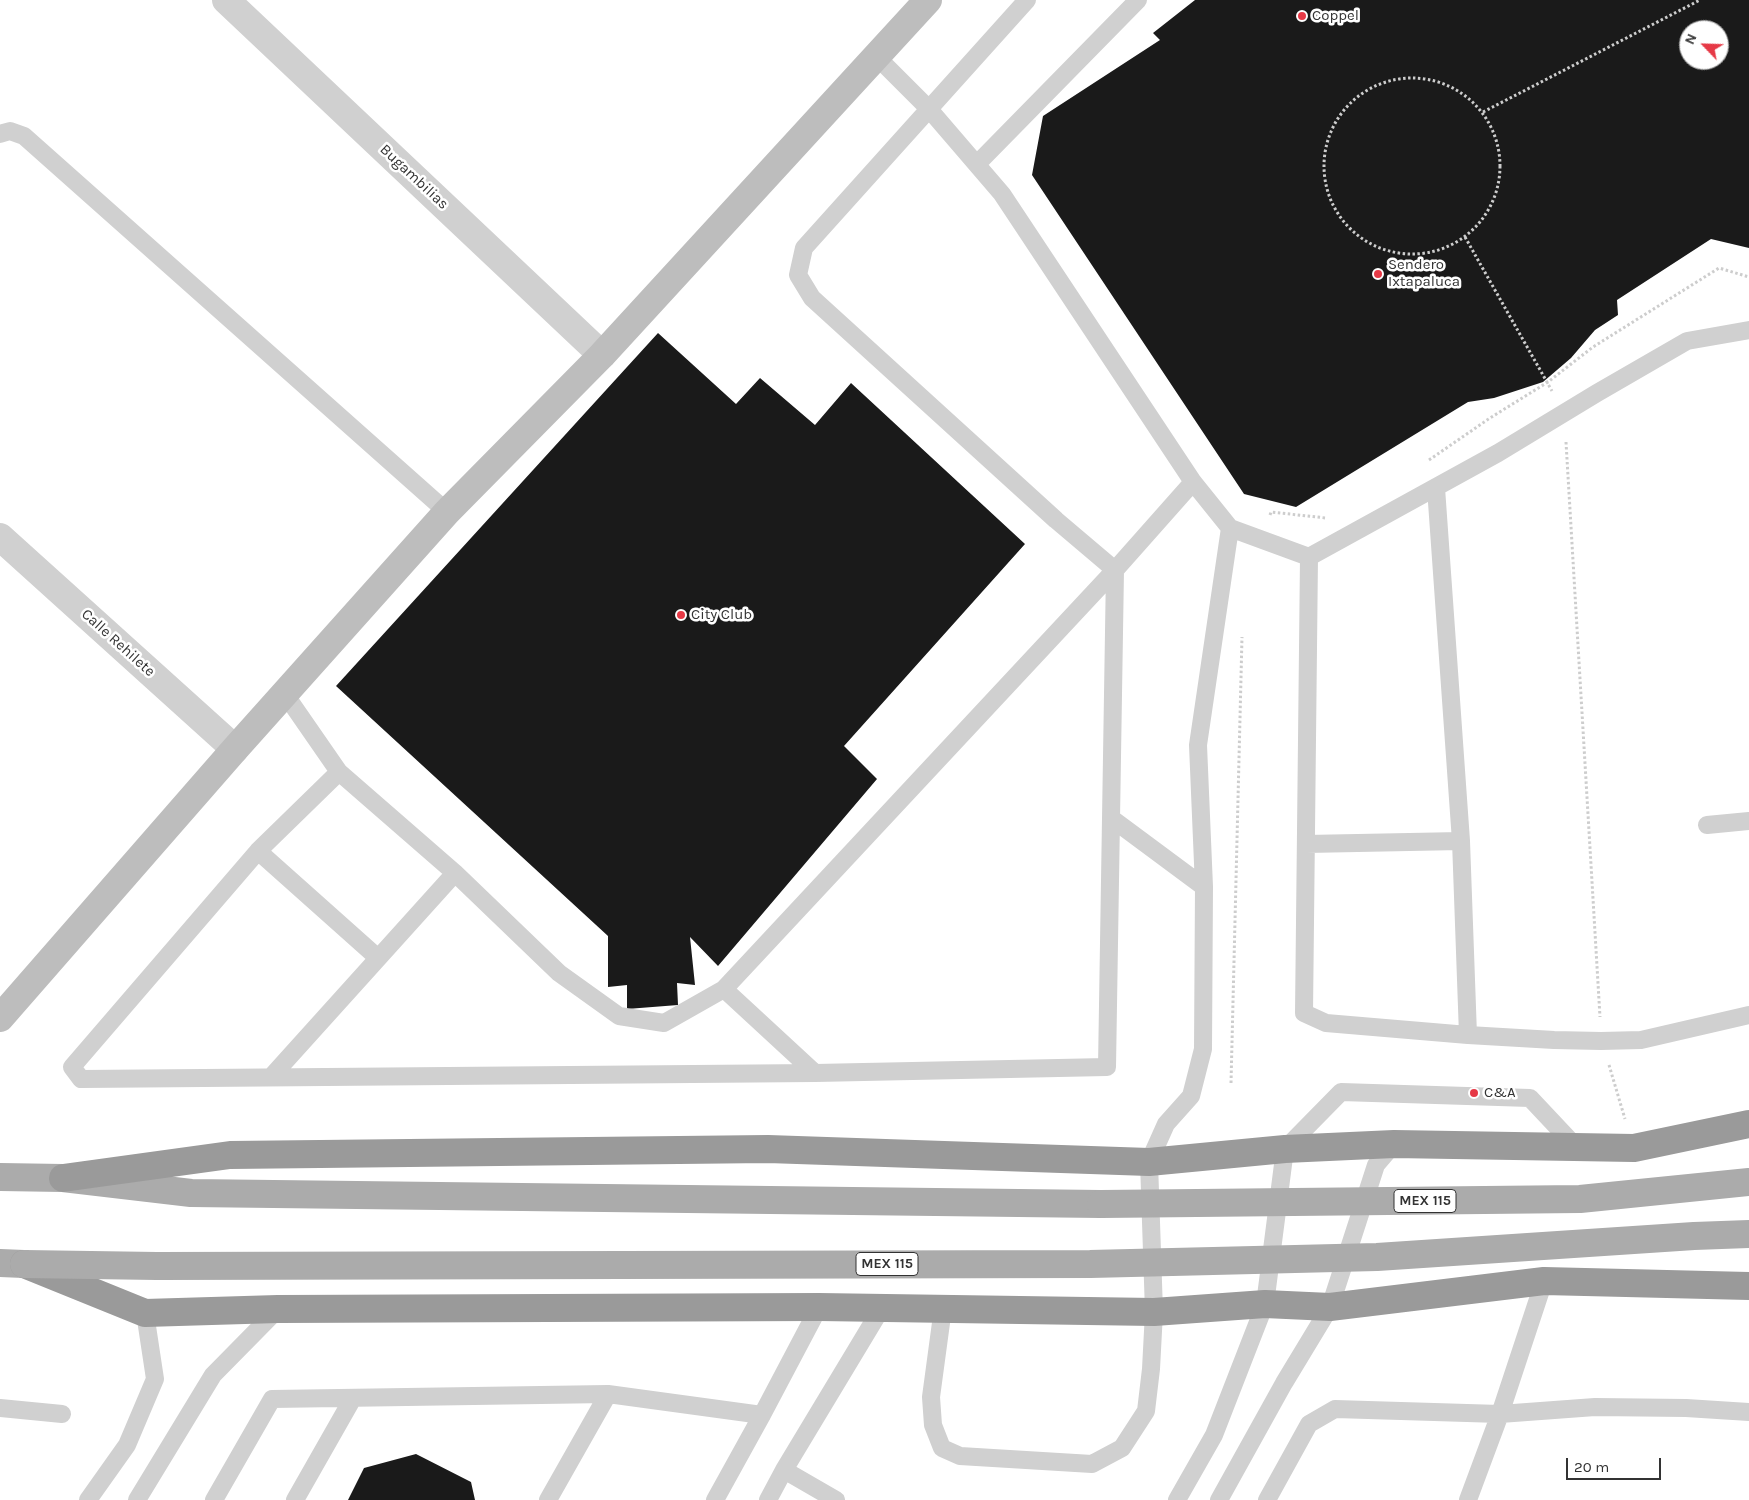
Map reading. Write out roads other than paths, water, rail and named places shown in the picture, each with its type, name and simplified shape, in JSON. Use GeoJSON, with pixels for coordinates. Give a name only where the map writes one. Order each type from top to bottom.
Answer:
{"type":"FeatureCollection","features":[{"type":"Feature","properties":{"kind":"highway"},"geometry":{"type":"LineString","coordinates":[[63,1178],[230,1155],[768,1149],[1149,1162],[1285,1149],[1394,1144],[1634,1148],[1749,1124]]}},
{"type":"Feature","properties":{"kind":"highway"},"geometry":{"type":"LineString","coordinates":[[12,1264],[145,1313],[278,1309],[818,1307],[1154,1312],[1265,1304],[1330,1307],[1544,1281],[1749,1286]]}},
{"type":"Feature","properties":{"kind":"main road","name":"MEX 115"},"geometry":{"type":"LineString","coordinates":[[0,1177],[63,1178],[191,1193],[1100,1204],[1580,1199],[1749,1182]]}},
{"type":"Feature","properties":{"kind":"main road","name":"MEX 115"},"geometry":{"type":"LineString","coordinates":[[12,1264],[216,1266],[1090,1264],[1377,1257],[1749,1234]]}},
{"type":"Feature","properties":{"kind":"street","name":"Bugambilias"},"geometry":{"type":"LineString","coordinates":[[226,0],[602,355]]}},
{"type":"Feature","properties":{"kind":"street"},"geometry":{"type":"LineString","coordinates":[[0,1018],[235,749],[447,512],[602,355],[928,0]]}},
{"type":"Feature","properties":{"kind":"street","name":"Calle Rehilete"},"geometry":{"type":"LineString","coordinates":[[0,537],[235,749]]}},
{"type":"Feature","properties":{"kind":"lane"},"geometry":{"type":"LineString","coordinates":[[1027,0],[804,248],[798,276],[812,298],[1056,520],[1115,570]]}},
{"type":"Feature","properties":{"kind":"lane"},"geometry":{"type":"LineString","coordinates":[[977,164],[1138,0]]}},
{"type":"Feature","properties":{"kind":"lane"},"geometry":{"type":"LineString","coordinates":[[877,57],[929,109],[1002,194],[1194,482],[1230,528],[1309,557],[1498,453],[1687,341],[1749,330]]}},
{"type":"Feature","properties":{"kind":"lane"},"geometry":{"type":"LineString","coordinates":[[0,134],[10,131],[24,136],[447,512]]}},
{"type":"Feature","properties":{"kind":"lane"},"geometry":{"type":"LineString","coordinates":[[285,694],[339,772],[455,873],[559,973],[619,1016],[664,1023],[724,989],[1115,570],[1194,482]]}},
{"type":"Feature","properties":{"kind":"lane"},"geometry":{"type":"LineString","coordinates":[[1436,488],[1461,841],[1468,1035]]}},
{"type":"Feature","properties":{"kind":"lane"},"geometry":{"type":"LineString","coordinates":[[943,1308],[931,1397],[933,1425],[942,1448],[960,1456],[1092,1464],[1122,1448],[1146,1411],[1151,1369],[1154,1312],[1149,1162],[1166,1124],[1191,1096],[1204,1049],[1204,887],[1198,745],[1230,528]]}},
{"type":"Feature","properties":{"kind":"lane"},"geometry":{"type":"LineString","coordinates":[[1309,557],[1304,1013],[1326,1023],[1468,1035],[1601,1041],[1641,1040],[1749,1015]]}},
{"type":"Feature","properties":{"kind":"lane"},"geometry":{"type":"LineString","coordinates":[[339,772],[258,851],[72,1067],[81,1079],[815,1073],[1107,1067],[1115,570]]}},
{"type":"Feature","properties":{"kind":"lane"},"geometry":{"type":"LineString","coordinates":[[1111,818],[1204,887]]}},
{"type":"Feature","properties":{"kind":"lane"},"geometry":{"type":"LineString","coordinates":[[1707,825],[1749,821]]}},
{"type":"Feature","properties":{"kind":"lane"},"geometry":{"type":"LineString","coordinates":[[1306,844],[1461,841]]}},
{"type":"Feature","properties":{"kind":"lane"},"geometry":{"type":"LineString","coordinates":[[258,851],[378,958]]}},
{"type":"Feature","properties":{"kind":"lane"},"geometry":{"type":"LineString","coordinates":[[271,1077],[455,873]]}},
{"type":"Feature","properties":{"kind":"lane"},"geometry":{"type":"LineString","coordinates":[[724,989],[815,1073]]}},
{"type":"Feature","properties":{"kind":"lane"},"geometry":{"type":"LineString","coordinates":[[1177,1500],[1214,1435],[1265,1304],[1285,1149],[1341,1092],[1530,1098],[1577,1148]]}},
{"type":"Feature","properties":{"kind":"lane"},"geometry":{"type":"LineString","coordinates":[[1220,1500],[1284,1383],[1330,1307],[1376,1165],[1394,1144]]}},
{"type":"Feature","properties":{"kind":"lane"},"geometry":{"type":"LineString","coordinates":[[1468,1500],[1500,1414],[1544,1281]]}},
{"type":"Feature","properties":{"kind":"lane"},"geometry":{"type":"LineString","coordinates":[[715,1500],[818,1307]]}},
{"type":"Feature","properties":{"kind":"lane"},"geometry":{"type":"LineString","coordinates":[[137,1500],[213,1375],[278,1309]]}},
{"type":"Feature","properties":{"kind":"lane"},"geometry":{"type":"LineString","coordinates":[[768,1500],[784,1470],[881,1309]]}},
{"type":"Feature","properties":{"kind":"lane"},"geometry":{"type":"LineString","coordinates":[[88,1500],[127,1445],[155,1380],[145,1313]]}},
{"type":"Feature","properties":{"kind":"lane"},"geometry":{"type":"LineString","coordinates":[[214,1500],[272,1399],[608,1394],[762,1415]]}},
{"type":"Feature","properties":{"kind":"lane"},"geometry":{"type":"LineString","coordinates":[[548,1500],[608,1394]]}},
{"type":"Feature","properties":{"kind":"lane"},"geometry":{"type":"LineString","coordinates":[[295,1500],[352,1398]]}},
{"type":"Feature","properties":{"kind":"lane"},"geometry":{"type":"LineString","coordinates":[[1267,1500],[1309,1424],[1336,1409],[1500,1414],[1595,1407],[1686,1408],[1749,1412]]}},
{"type":"Feature","properties":{"kind":"lane"},"geometry":{"type":"LineString","coordinates":[[0,1408],[62,1414]]}},
{"type":"Feature","properties":{"kind":"lane"},"geometry":{"type":"LineString","coordinates":[[784,1470],[836,1500]]}},
{"type":"Feature","properties":{"kind":"place","name":"Coppel"},"geometry":{"type":"Point","coordinates":[1302,16]}},
{"type":"Feature","properties":{"kind":"place","name":"Sendero Ixtapaluca"},"geometry":{"type":"Point","coordinates":[1378,274]}},
{"type":"Feature","properties":{"kind":"place","name":"City Club"},"geometry":{"type":"Point","coordinates":[681,615]}},
{"type":"Feature","properties":{"kind":"place","name":"C&A"},"geometry":{"type":"Point","coordinates":[1474,1093]}}]}
